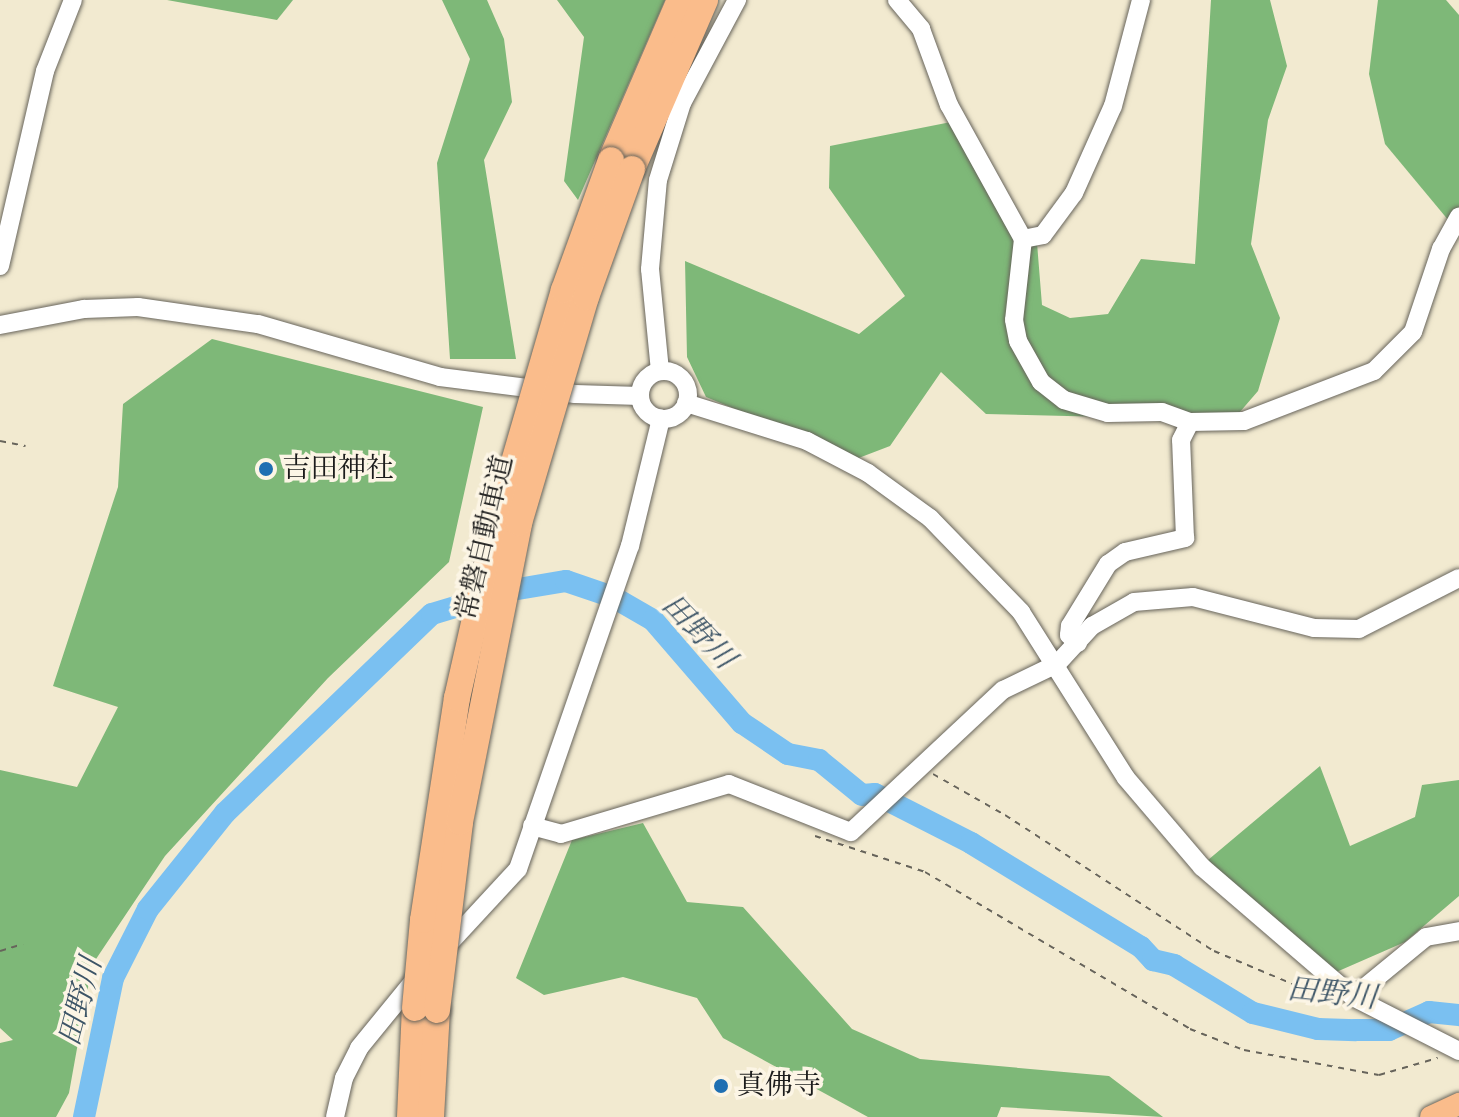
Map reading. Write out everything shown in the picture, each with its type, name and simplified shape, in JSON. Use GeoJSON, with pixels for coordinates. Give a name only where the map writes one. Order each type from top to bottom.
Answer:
{"type":"FeatureCollection","features":[{"type":"Feature","properties":{"kind":"highway","name":"常磐自動車道"},"geometry":{"type":"LineString","coordinates":[[431,1117],[423,920],[452,727],[491,547],[546,349],[621,164],[680,0]]}},
{"type":"Feature","properties":{"kind":"highway","name":"常磐自動車道"},"geometry":{"type":"LineString","coordinates":[[621,164],[705,0]]}},
{"type":"Feature","properties":{"kind":"highway","name":"常磐自動車道"},"geometry":{"type":"LineString","coordinates":[[410,1117],[426,1009]]}},
{"type":"Feature","properties":{"kind":"main road"},"geometry":{"type":"LineString","coordinates":[[1431,1117],[1459,1104]]}},
{"type":"Feature","properties":{"kind":"street"},"geometry":{"type":"LineString","coordinates":[[0,266],[45,71],[73,0]]}},
{"type":"Feature","properties":{"kind":"street"},"geometry":{"type":"LineString","coordinates":[[660,371],[650,269],[658,180],[682,103],[737,0]]}},
{"type":"Feature","properties":{"kind":"street"},"geometry":{"type":"LineString","coordinates":[[897,0],[921,29],[949,105],[1023,239],[1014,320],[1026,363],[1041,382],[1085,408],[1162,412],[1190,422],[1244,421],[1383,365],[1413,332],[1441,249],[1459,217]]}},
{"type":"Feature","properties":{"kind":"street"},"geometry":{"type":"LineString","coordinates":[[1023,239],[1043,235],[1074,193],[1113,106],[1141,0]]}},
{"type":"Feature","properties":{"kind":"street"},"geometry":{"type":"LineString","coordinates":[[0,325],[84,309],[138,307],[258,324],[440,377],[575,394],[640,396]]}},
{"type":"Feature","properties":{"kind":"street"},"geometry":{"type":"LineString","coordinates":[[660,371],[684,383],[686,403],[679,414],[661,419],[648,414],[640,396],[643,382],[660,371]]}},
{"type":"Feature","properties":{"kind":"street"},"geometry":{"type":"LineString","coordinates":[[686,403],[807,441],[868,473],[930,518],[983,568],[1057,664],[1126,778],[1202,867],[1353,997],[1418,1034],[1456,1050]]}},
{"type":"Feature","properties":{"kind":"street"},"geometry":{"type":"LineString","coordinates":[[335,1117],[344,1078],[359,1048],[518,869],[625,560],[661,419]]}},
{"type":"Feature","properties":{"kind":"street"},"geometry":{"type":"LineString","coordinates":[[1078,643],[1069,635],[1070,626],[1108,564],[1125,552],[1185,538],[1180,460],[1181,440],[1190,422]]}},
{"type":"Feature","properties":{"kind":"street"},"geometry":{"type":"LineString","coordinates":[[532,826],[561,834],[729,784],[851,832],[890,800],[1003,690],[1057,664],[1105,616],[1152,597],[1193,597],[1314,628],[1359,629],[1459,578]]}},
{"type":"Feature","properties":{"kind":"street"},"geometry":{"type":"LineString","coordinates":[[1353,997],[1426,937],[1459,931]]}},
{"type":"Feature","properties":{"kind":"path"},"geometry":{"type":"LineString","coordinates":[[0,441],[26,446]]}},
{"type":"Feature","properties":{"kind":"path"},"geometry":{"type":"LineString","coordinates":[[923,768],[1214,951],[1339,1003],[1353,997]]}},
{"type":"Feature","properties":{"kind":"path"},"geometry":{"type":"LineString","coordinates":[[804,829],[825,841],[925,872],[1190,1029],[1244,1050],[1379,1075],[1430,1063],[1456,1050]]}},
{"type":"Feature","properties":{"kind":"path"},"geometry":{"type":"LineString","coordinates":[[0,951],[23,944]]}},
{"type":"Feature","properties":{"kind":"green space"},"geometry":{"type":"Polygon","coordinates":[[[167,0],[293,0],[277,20],[167,0]]]}},
{"type":"Feature","properties":{"kind":"green space"},"geometry":{"type":"Polygon","coordinates":[[[442,0],[487,0],[504,39],[512,102],[484,160],[516,359],[450,359],[437,163],[470,59],[442,0]]]}},
{"type":"Feature","properties":{"kind":"green space"},"geometry":{"type":"Polygon","coordinates":[[[557,0],[665,0],[578,200],[564,181],[584,37],[557,0]]]}},
{"type":"Feature","properties":{"kind":"green space"},"geometry":{"type":"Polygon","coordinates":[[[1211,0],[1270,0],[1287,66],[1268,120],[1251,244],[1280,318],[1258,391],[1233,420],[986,414],[941,372],[890,446],[856,459],[706,397],[687,357],[685,261],[859,334],[905,296],[829,188],[830,146],[951,122],[1037,243],[1042,305],[1070,318],[1108,314],[1141,259],[1195,264],[1211,0]]]}},
{"type":"Feature","properties":{"kind":"green space"},"geometry":{"type":"Polygon","coordinates":[[[1378,0],[1446,0],[1459,15],[1459,233],[1385,144],[1369,74],[1378,0]]]}},
{"type":"Feature","properties":{"kind":"green space"},"geometry":{"type":"Polygon","coordinates":[[[212,339],[483,407],[449,562],[328,678],[165,856],[92,965],[69,1093],[56,1117],[0,1117],[0,1043],[13,1040],[0,1028],[0,770],[77,787],[118,707],[53,686],[118,487],[123,404],[212,339]]]}},
{"type":"Feature","properties":{"kind":"green space"},"geometry":{"type":"Polygon","coordinates":[[[1320,766],[1350,846],[1415,817],[1422,785],[1459,780],[1459,896],[1405,942],[1334,973],[1208,860],[1320,766]]]}},
{"type":"Feature","properties":{"kind":"green space"},"geometry":{"type":"Polygon","coordinates":[[[643,823],[687,902],[743,907],[852,1029],[920,1059],[1109,1076],[1163,1117],[1001,1107],[997,1117],[868,1117],[723,1038],[697,998],[623,977],[544,995],[516,978],[572,840],[643,823]]]}},
{"type":"Feature","properties":{"kind":"waterway","name":"田野川"},"geometry":{"type":"LineString","coordinates":[[84,1117],[113,978],[148,909],[225,813],[432,614],[512,590],[566,581],[613,597],[653,620],[742,723],[788,754],[819,760],[862,795],[875,794],[971,843],[1141,947],[1153,960],[1174,965],[1253,1013],[1318,1029],[1356,1030],[1389,1030],[1429,1012],[1459,1015]]}},
{"type":"Feature","properties":{"kind":"place","name":"吉田神社"},"geometry":{"type":"Point","coordinates":[266,469]}},
{"type":"Feature","properties":{"kind":"place","name":"真佛寺"},"geometry":{"type":"Point","coordinates":[721,1086]}}]}
